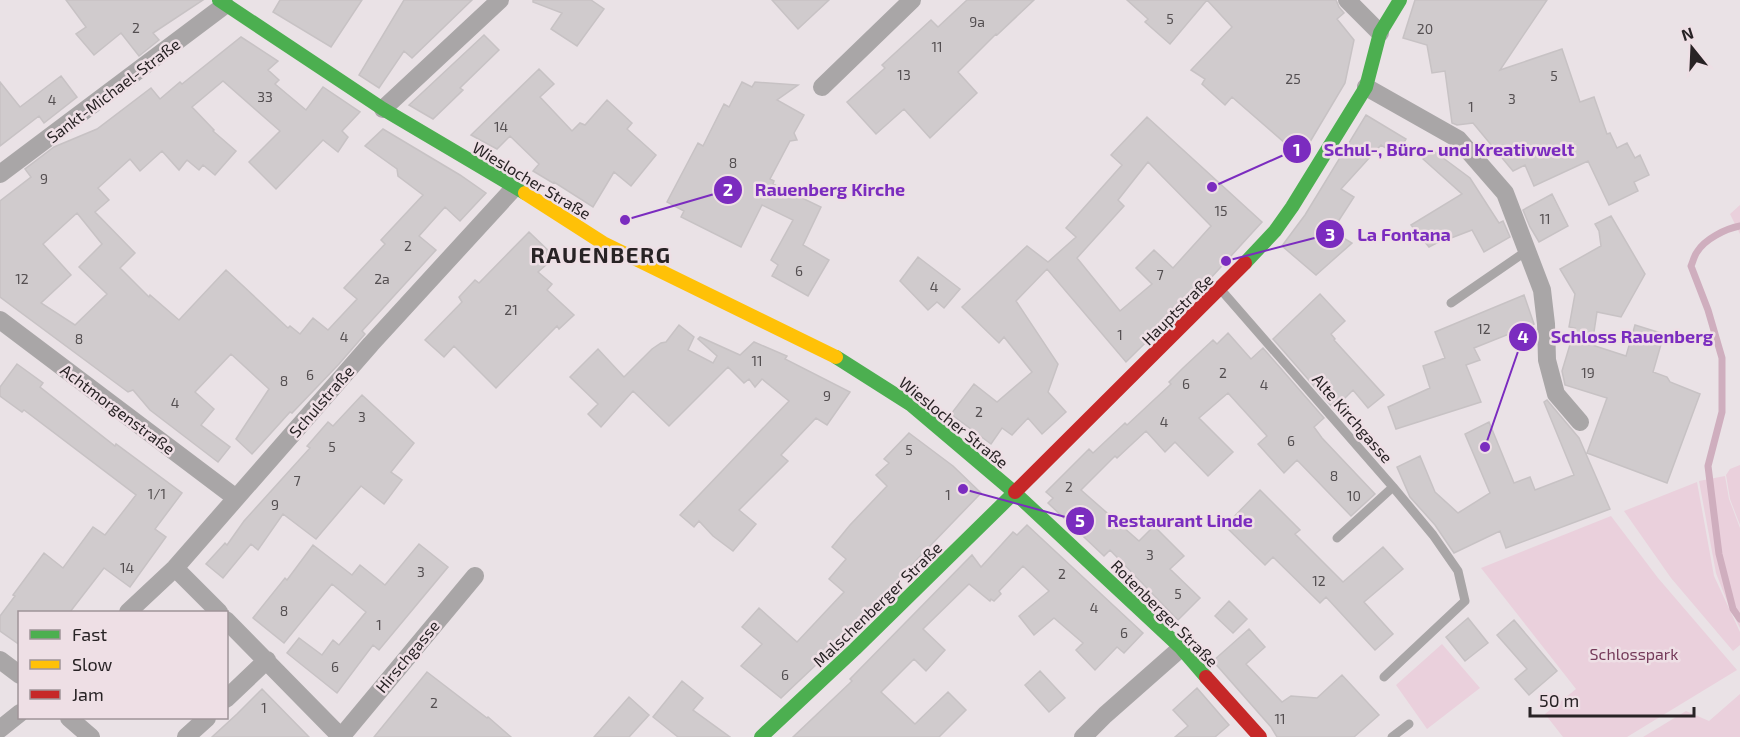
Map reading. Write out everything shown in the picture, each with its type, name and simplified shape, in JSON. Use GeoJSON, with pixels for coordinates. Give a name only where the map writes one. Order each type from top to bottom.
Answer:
{"type":"FeatureCollection","features":[{"type":"Feature","properties":{"kind":"street"},"geometry":{"type":"LineString","coordinates":[[382,109],[500,0]]}},
{"type":"Feature","properties":{"kind":"street"},"geometry":{"type":"LineString","coordinates":[[822,87],[912,0]]}},
{"type":"Feature","properties":{"kind":"street"},"geometry":{"type":"LineString","coordinates":[[1347,0],[1380,33]]}},
{"type":"Feature","properties":{"kind":"street","name":"Hauptstraße"},"geometry":{"type":"LineString","coordinates":[[1015,493],[1220,290],[1275,231],[1366,87],[1380,33],[1400,0]]}},
{"type":"Feature","properties":{"kind":"street","name":"Wieslocher Straße"},"geometry":{"type":"LineString","coordinates":[[222,2],[382,109],[603,243],[841,359],[910,404],[1015,493]]}},
{"type":"Feature","properties":{"kind":"street","name":"Sankt-Michael-Straße"},"geometry":{"type":"LineString","coordinates":[[0,174],[222,2]]}},
{"type":"Feature","properties":{"kind":"street"},"geometry":{"type":"LineString","coordinates":[[1366,87],[1458,139],[1505,193],[1542,290],[1547,360],[1556,394],[1580,422]]}},
{"type":"Feature","properties":{"kind":"street","name":"Schulstraße"},"geometry":{"type":"LineString","coordinates":[[129,611],[175,568],[371,344],[514,188]]}},
{"type":"Feature","properties":{"kind":"street","name":"Achtmorgenstraße"},"geometry":{"type":"LineString","coordinates":[[0,320],[236,498]]}},
{"type":"Feature","properties":{"kind":"street","name":"Rotenberger Straße"},"geometry":{"type":"LineString","coordinates":[[1015,493],[1181,648],[1260,737]]}},
{"type":"Feature","properties":{"kind":"street","name":"Malschenberger Straße"},"geometry":{"type":"LineString","coordinates":[[761,737],[1015,493]]}},
{"type":"Feature","properties":{"kind":"street"},"geometry":{"type":"LineString","coordinates":[[175,568],[218,611]]}},
{"type":"Feature","properties":{"kind":"street","name":"Hirschgasse"},"geometry":{"type":"LineString","coordinates":[[341,737],[475,576]]}},
{"type":"Feature","properties":{"kind":"street"},"geometry":{"type":"LineString","coordinates":[[228,622],[341,737]]}},
{"type":"Feature","properties":{"kind":"street"},"geometry":{"type":"LineString","coordinates":[[1083,737],[1181,648]]}},
{"type":"Feature","properties":{"kind":"street"},"geometry":{"type":"LineString","coordinates":[[0,660],[18,674]]}},
{"type":"Feature","properties":{"kind":"street"},"geometry":{"type":"LineString","coordinates":[[228,697],[267,660]]}},
{"type":"Feature","properties":{"kind":"street"},"geometry":{"type":"LineString","coordinates":[[0,729],[18,715]]}},
{"type":"Feature","properties":{"kind":"street"},"geometry":{"type":"LineString","coordinates":[[71,719],[91,737]]}},
{"type":"Feature","properties":{"kind":"street"},"geometry":{"type":"LineString","coordinates":[[186,737],[205,719]]}},
{"type":"Feature","properties":{"kind":"lane"},"geometry":{"type":"LineString","coordinates":[[1451,303],[1528,250]]}},
{"type":"Feature","properties":{"kind":"lane","name":"Alte Kirchgasse"},"geometry":{"type":"LineString","coordinates":[[1220,290],[1394,487],[1458,571],[1465,601],[1384,677]]}},
{"type":"Feature","properties":{"kind":"lane"},"geometry":{"type":"LineString","coordinates":[[1337,538],[1394,487]]}},
{"type":"Feature","properties":{"kind":"lane"},"geometry":{"type":"LineString","coordinates":[[1392,737],[1409,724]]}},
{"type":"Feature","properties":{"kind":"green space"},"geometry":{"type":"Polygon","coordinates":[[[1740,205],[1740,234],[1730,214],[1740,205]]]}},
{"type":"Feature","properties":{"kind":"green space"},"geometry":{"type":"Polygon","coordinates":[[[1740,465],[1740,525],[1730,499],[1726,475],[1730,469],[1740,465]]]}},
{"type":"Feature","properties":{"kind":"green space"},"geometry":{"type":"Polygon","coordinates":[[[1725,476],[1729,499],[1740,528],[1740,628],[1716,573],[1699,481],[1725,476]]]}},
{"type":"Feature","properties":{"kind":"green space"},"geometry":{"type":"Polygon","coordinates":[[[1697,482],[1714,576],[1740,632],[1740,645],[1733,651],[1671,578],[1624,511],[1697,482]]]}},
{"type":"Feature","properties":{"kind":"green space","name":"Schlosspark"},"geometry":{"type":"Polygon","coordinates":[[[1611,516],[1658,578],[1737,670],[1627,737],[1563,737],[1545,714],[1576,689],[1481,568],[1611,516]]]}},
{"type":"Feature","properties":{"kind":"green space"},"geometry":{"type":"Polygon","coordinates":[[[1442,644],[1480,688],[1427,729],[1396,685],[1442,644]]]}},
{"type":"Feature","properties":{"kind":"green space"},"geometry":{"type":"Polygon","coordinates":[[[1740,694],[1740,737],[1643,737],[1686,711],[1709,721],[1740,694]]]}},
{"type":"Feature","properties":{"kind":"building"},"geometry":{"type":"Polygon","coordinates":[[[66,0],[203,0],[153,33],[159,40],[139,56],[121,33],[94,55],[76,34],[86,27],[66,0]]]}},
{"type":"Feature","properties":{"kind":"building"},"geometry":{"type":"Polygon","coordinates":[[[280,0],[362,0],[331,47],[273,12],[280,0]]]}},
{"type":"Feature","properties":{"kind":"building"},"geometry":{"type":"Polygon","coordinates":[[[404,0],[472,0],[412,58],[404,51],[379,88],[359,75],[404,0]]]}},
{"type":"Feature","properties":{"kind":"building"},"geometry":{"type":"Polygon","coordinates":[[[533,0],[591,0],[604,9],[577,46],[551,29],[562,13],[533,2],[533,0]]]}},
{"type":"Feature","properties":{"kind":"building"},"geometry":{"type":"Polygon","coordinates":[[[772,0],[829,0],[798,29],[772,0]]]}},
{"type":"Feature","properties":{"kind":"building"},"geometry":{"type":"Polygon","coordinates":[[[967,0],[1034,0],[958,72],[977,93],[930,138],[904,109],[876,134],[847,102],[885,68],[882,65],[931,20],[938,27],[967,0]]]}},
{"type":"Feature","properties":{"kind":"building"},"geometry":{"type":"Polygon","coordinates":[[[1127,0],[1207,0],[1170,44],[1145,22],[1148,19],[1127,0]]]}},
{"type":"Feature","properties":{"kind":"building"},"geometry":{"type":"Polygon","coordinates":[[[1207,0],[1336,0],[1344,13],[1337,19],[1354,40],[1345,83],[1301,157],[1232,97],[1225,105],[1202,84],[1205,79],[1191,70],[1232,27],[1207,0]]]}},
{"type":"Feature","properties":{"kind":"building"},"geometry":{"type":"Polygon","coordinates":[[[1415,0],[1547,0],[1500,70],[1562,49],[1580,102],[1594,97],[1607,134],[1610,133],[1617,148],[1627,143],[1635,158],[1640,155],[1649,175],[1634,182],[1638,191],[1609,205],[1588,161],[1534,186],[1525,165],[1513,171],[1473,123],[1457,125],[1452,123],[1445,71],[1432,73],[1427,45],[1403,38],[1415,0]]]}},
{"type":"Feature","properties":{"kind":"building"},"geometry":{"type":"Polygon","coordinates":[[[484,35],[499,50],[460,88],[463,90],[433,119],[409,105],[484,35]]]}},
{"type":"Feature","properties":{"kind":"building"},"geometry":{"type":"Polygon","coordinates":[[[241,37],[278,61],[268,70],[279,80],[275,84],[306,110],[323,87],[360,112],[342,131],[348,137],[338,152],[323,140],[276,189],[249,162],[280,131],[223,81],[192,107],[213,131],[236,151],[215,175],[203,165],[199,170],[187,160],[179,170],[162,151],[140,171],[130,159],[98,188],[109,200],[95,212],[135,253],[120,268],[149,297],[150,295],[179,320],[226,270],[288,328],[290,326],[300,334],[313,318],[328,330],[357,299],[344,288],[385,244],[381,240],[423,195],[398,176],[397,169],[365,146],[383,129],[486,193],[460,221],[445,207],[419,236],[436,250],[362,331],[365,334],[339,364],[292,413],[290,412],[252,454],[236,439],[269,389],[231,354],[195,392],[214,409],[201,425],[230,447],[218,462],[150,410],[133,390],[128,392],[0,297],[0,201],[31,177],[25,169],[54,147],[97,129],[151,88],[160,99],[180,82],[182,84],[241,37]],[[77,213],[43,244],[71,275],[41,303],[75,325],[107,294],[79,267],[102,244],[77,213]]]}},
{"type":"Feature","properties":{"kind":"building"},"geometry":{"type":"Polygon","coordinates":[[[539,69],[554,84],[540,97],[572,131],[580,123],[585,125],[607,100],[632,123],[627,129],[656,155],[631,186],[614,172],[593,207],[533,171],[539,164],[510,136],[497,149],[471,135],[539,69]]]}},
{"type":"Feature","properties":{"kind":"building"},"geometry":{"type":"Polygon","coordinates":[[[61,76],[77,97],[44,123],[39,116],[0,146],[0,82],[20,107],[61,76]]]}},
{"type":"Feature","properties":{"kind":"building"},"geometry":{"type":"Polygon","coordinates":[[[742,82],[752,87],[755,82],[798,85],[777,100],[804,115],[794,133],[797,140],[790,141],[770,179],[774,181],[773,184],[821,207],[803,245],[829,260],[808,296],[772,276],[778,265],[771,260],[793,220],[762,205],[741,247],[681,217],[684,211],[667,202],[698,143],[703,146],[724,104],[729,107],[742,82]]]}},
{"type":"Feature","properties":{"kind":"building"},"geometry":{"type":"Polygon","coordinates":[[[1366,115],[1406,139],[1397,155],[1381,145],[1341,189],[1354,197],[1332,231],[1352,243],[1316,275],[1282,246],[1305,215],[1366,115]]]}},
{"type":"Feature","properties":{"kind":"building"},"geometry":{"type":"Polygon","coordinates":[[[1147,117],[1262,222],[1209,280],[1126,362],[1047,269],[1016,301],[1058,364],[1048,392],[1066,412],[1042,434],[1028,418],[1012,435],[1002,428],[991,444],[951,414],[974,384],[997,402],[1032,372],[1004,337],[999,343],[962,307],[1027,246],[1048,262],[1076,237],[1066,228],[1122,165],[1111,155],[1147,117]],[[1148,162],[1118,200],[1124,206],[1077,258],[1120,311],[1152,284],[1136,268],[1154,250],[1173,268],[1211,226],[1148,162]]]}},
{"type":"Feature","properties":{"kind":"building"},"geometry":{"type":"Polygon","coordinates":[[[1431,149],[1470,178],[1499,223],[1503,221],[1510,237],[1484,252],[1472,230],[1451,238],[1450,236],[1429,247],[1411,225],[1462,194],[1423,159],[1431,149]]]}},
{"type":"Feature","properties":{"kind":"building"},"geometry":{"type":"Polygon","coordinates":[[[1552,194],[1568,226],[1539,242],[1523,210],[1552,194]]]}},
{"type":"Feature","properties":{"kind":"building"},"geometry":{"type":"Polygon","coordinates":[[[1611,216],[1645,274],[1621,317],[1597,312],[1592,345],[1626,356],[1635,325],[1664,334],[1653,372],[1667,377],[1670,382],[1700,394],[1667,483],[1587,453],[1607,398],[1565,385],[1562,371],[1575,328],[1569,327],[1575,294],[1560,269],[1601,246],[1599,231],[1595,224],[1611,216]]]}},
{"type":"Feature","properties":{"kind":"building"},"geometry":{"type":"Polygon","coordinates":[[[529,232],[555,257],[538,272],[552,284],[547,290],[574,315],[559,329],[557,326],[496,388],[454,346],[444,357],[425,340],[462,302],[459,297],[475,280],[479,283],[529,232]]]}},
{"type":"Feature","properties":{"kind":"building"},"geometry":{"type":"Polygon","coordinates":[[[918,257],[960,289],[944,308],[937,302],[928,310],[900,281],[918,257]]]}},
{"type":"Feature","properties":{"kind":"building"},"geometry":{"type":"Polygon","coordinates":[[[1320,294],[1345,321],[1331,334],[1334,340],[1384,395],[1368,408],[1353,390],[1334,409],[1273,339],[1320,294]]]}},
{"type":"Feature","properties":{"kind":"building"},"geometry":{"type":"Polygon","coordinates":[[[1524,295],[1534,324],[1474,348],[1480,360],[1466,365],[1481,402],[1396,429],[1388,407],[1430,388],[1423,366],[1445,358],[1435,332],[1524,295]]]}},
{"type":"Feature","properties":{"kind":"building"},"geometry":{"type":"Polygon","coordinates":[[[679,325],[694,337],[688,350],[713,363],[717,356],[698,339],[700,337],[740,355],[754,342],[787,356],[785,359],[850,392],[827,425],[816,418],[781,455],[788,461],[739,510],[756,524],[733,551],[713,536],[699,521],[694,527],[680,515],[789,401],[762,379],[755,387],[749,379],[744,383],[728,367],[669,426],[633,391],[601,427],[588,414],[598,404],[570,377],[598,349],[624,377],[652,349],[666,342],[679,325]]]}},
{"type":"Feature","properties":{"kind":"building"},"geometry":{"type":"Polygon","coordinates":[[[1228,333],[1251,359],[1263,348],[1324,418],[1314,427],[1322,438],[1375,494],[1351,516],[1297,460],[1284,473],[1258,444],[1267,436],[1228,393],[1199,418],[1233,452],[1208,476],[1175,442],[1165,452],[1146,431],[1117,458],[1115,456],[1081,490],[1139,541],[1154,526],[1184,556],[1170,569],[1200,598],[1178,620],[1110,550],[1104,556],[1048,503],[1053,498],[1046,492],[1089,449],[1093,453],[1125,423],[1127,425],[1213,340],[1217,344],[1228,333]]]}},
{"type":"Feature","properties":{"kind":"building"},"geometry":{"type":"Polygon","coordinates":[[[17,364],[43,383],[40,387],[115,446],[116,444],[182,493],[155,529],[166,537],[130,587],[104,568],[71,611],[18,611],[18,644],[0,631],[0,616],[44,553],[63,568],[93,527],[105,535],[136,495],[24,410],[22,412],[0,396],[0,387],[17,364]]]}},
{"type":"Feature","properties":{"kind":"building"},"geometry":{"type":"Polygon","coordinates":[[[362,395],[414,443],[391,472],[402,480],[384,504],[361,486],[316,539],[283,514],[258,550],[251,544],[223,578],[206,564],[225,543],[227,545],[244,521],[310,448],[307,446],[328,422],[333,426],[362,395]]]}},
{"type":"Feature","properties":{"kind":"building"},"geometry":{"type":"Polygon","coordinates":[[[1547,400],[1579,438],[1610,509],[1506,548],[1500,531],[1454,553],[1435,525],[1410,497],[1397,467],[1420,456],[1435,492],[1458,513],[1490,493],[1465,434],[1489,422],[1514,483],[1530,477],[1535,490],[1574,475],[1544,402],[1547,400]]]}},
{"type":"Feature","properties":{"kind":"building"},"geometry":{"type":"Polygon","coordinates":[[[909,433],[953,466],[981,493],[856,621],[840,639],[841,641],[781,698],[741,666],[762,644],[742,627],[759,608],[797,642],[844,592],[829,579],[846,559],[832,547],[887,486],[876,475],[889,463],[884,459],[909,433]]]}},
{"type":"Feature","properties":{"kind":"building"},"geometry":{"type":"Polygon","coordinates":[[[1260,490],[1300,530],[1295,534],[1343,582],[1383,547],[1403,569],[1364,602],[1393,634],[1375,650],[1326,597],[1320,603],[1273,557],[1265,565],[1225,526],[1260,490]]]}},
{"type":"Feature","properties":{"kind":"building"},"geometry":{"type":"Polygon","coordinates":[[[1027,525],[1143,633],[1124,653],[1117,647],[1095,670],[1076,650],[1083,643],[1054,618],[1034,635],[1019,616],[1049,591],[1023,566],[999,591],[1001,594],[994,601],[991,599],[990,601],[969,584],[923,629],[945,650],[926,671],[914,659],[881,692],[915,724],[948,692],[966,710],[939,737],[793,737],[852,681],[850,679],[972,555],[981,567],[1013,532],[1017,535],[1027,525]]]}},
{"type":"Feature","properties":{"kind":"building"},"geometry":{"type":"Polygon","coordinates":[[[419,544],[448,567],[379,650],[373,645],[337,693],[287,653],[299,638],[322,655],[333,640],[339,645],[366,612],[332,584],[284,643],[253,618],[285,578],[287,580],[313,545],[352,575],[360,565],[385,585],[419,544]]]}},
{"type":"Feature","properties":{"kind":"building"},"geometry":{"type":"Polygon","coordinates":[[[1229,601],[1247,619],[1233,633],[1215,616],[1229,601]]]}},
{"type":"Feature","properties":{"kind":"building"},"geometry":{"type":"Polygon","coordinates":[[[1468,618],[1488,643],[1465,661],[1446,637],[1468,618]]]}},
{"type":"Feature","properties":{"kind":"building"},"geometry":{"type":"Polygon","coordinates":[[[1514,620],[1557,671],[1529,695],[1515,679],[1527,669],[1497,635],[1514,620]]]}},
{"type":"Feature","properties":{"kind":"building"},"geometry":{"type":"Polygon","coordinates":[[[1249,629],[1265,647],[1246,664],[1282,702],[1291,696],[1317,698],[1342,675],[1379,715],[1354,737],[1277,737],[1271,727],[1213,661],[1249,629]]]}},
{"type":"Feature","properties":{"kind":"building"},"geometry":{"type":"Polygon","coordinates":[[[1040,671],[1065,698],[1049,712],[1025,685],[1040,671]]]}},
{"type":"Feature","properties":{"kind":"building"},"geometry":{"type":"Polygon","coordinates":[[[427,672],[488,717],[511,737],[374,737],[427,672]]]}},
{"type":"Feature","properties":{"kind":"building"},"geometry":{"type":"Polygon","coordinates":[[[682,681],[703,698],[693,710],[730,737],[678,737],[653,717],[682,681]]]}},
{"type":"Feature","properties":{"kind":"building"},"geometry":{"type":"Polygon","coordinates":[[[1197,688],[1229,725],[1215,737],[1175,737],[1188,726],[1173,710],[1197,688]]]}},
{"type":"Feature","properties":{"kind":"building"},"geometry":{"type":"Polygon","coordinates":[[[262,689],[309,737],[212,737],[237,714],[262,689]]]}},
{"type":"Feature","properties":{"kind":"building"},"geometry":{"type":"Polygon","coordinates":[[[629,697],[649,715],[629,737],[594,737],[629,697]]]}},
{"type":"Feature","properties":{"kind":"waterway"},"geometry":{"type":"LineString","coordinates":[[1740,226],[1722,232],[1705,243],[1696,254],[1691,266],[1708,310],[1722,358],[1722,412],[1708,466],[1719,554],[1733,609],[1740,619]]}},
{"type":"Feature","properties":{"kind":"traffic: fast"},"geometry":{"type":"LineString","coordinates":[[219,0],[383,109],[525,193]]}},
{"type":"Feature","properties":{"kind":"traffic: fast"},"geometry":{"type":"LineString","coordinates":[[1245,263],[1275,231],[1292,207],[1366,87],[1380,33],[1400,0]]}},
{"type":"Feature","properties":{"kind":"traffic: fast"},"geometry":{"type":"LineString","coordinates":[[836,357],[910,404],[1015,493],[1181,648],[1206,677]]}},
{"type":"Feature","properties":{"kind":"traffic: fast"},"geometry":{"type":"LineString","coordinates":[[761,737],[855,649],[1015,492]]}},
{"type":"Feature","properties":{"kind":"traffic: slow"},"geometry":{"type":"LineString","coordinates":[[525,193],[603,243],[836,357]]}},
{"type":"Feature","properties":{"kind":"traffic: jam"},"geometry":{"type":"LineString","coordinates":[[1015,492],[1245,263]]}},
{"type":"Feature","properties":{"kind":"traffic: jam"},"geometry":{"type":"LineString","coordinates":[[1206,677],[1260,737]]}},
{"type":"Feature","properties":{"kind":"place","name":"Schul-, Büro- und Kreativwelt"},"geometry":{"type":"Point","coordinates":[1212,187]}},
{"type":"Feature","properties":{"kind":"place","name":"Rauenberg Kirche"},"geometry":{"type":"Point","coordinates":[625,220]}},
{"type":"Feature","properties":{"kind":"place","name":"La Fontana"},"geometry":{"type":"Point","coordinates":[1226,261]}},
{"type":"Feature","properties":{"kind":"place","name":"Schloss Rauenberg"},"geometry":{"type":"Point","coordinates":[1485,447]}},
{"type":"Feature","properties":{"kind":"place","name":"Restaurant Linde"},"geometry":{"type":"Point","coordinates":[963,489]}},
{"type":"Feature","properties":{"kind":"district","name":"RAUENBERG"},"geometry":{"type":"Point","coordinates":[601,254]}}]}
